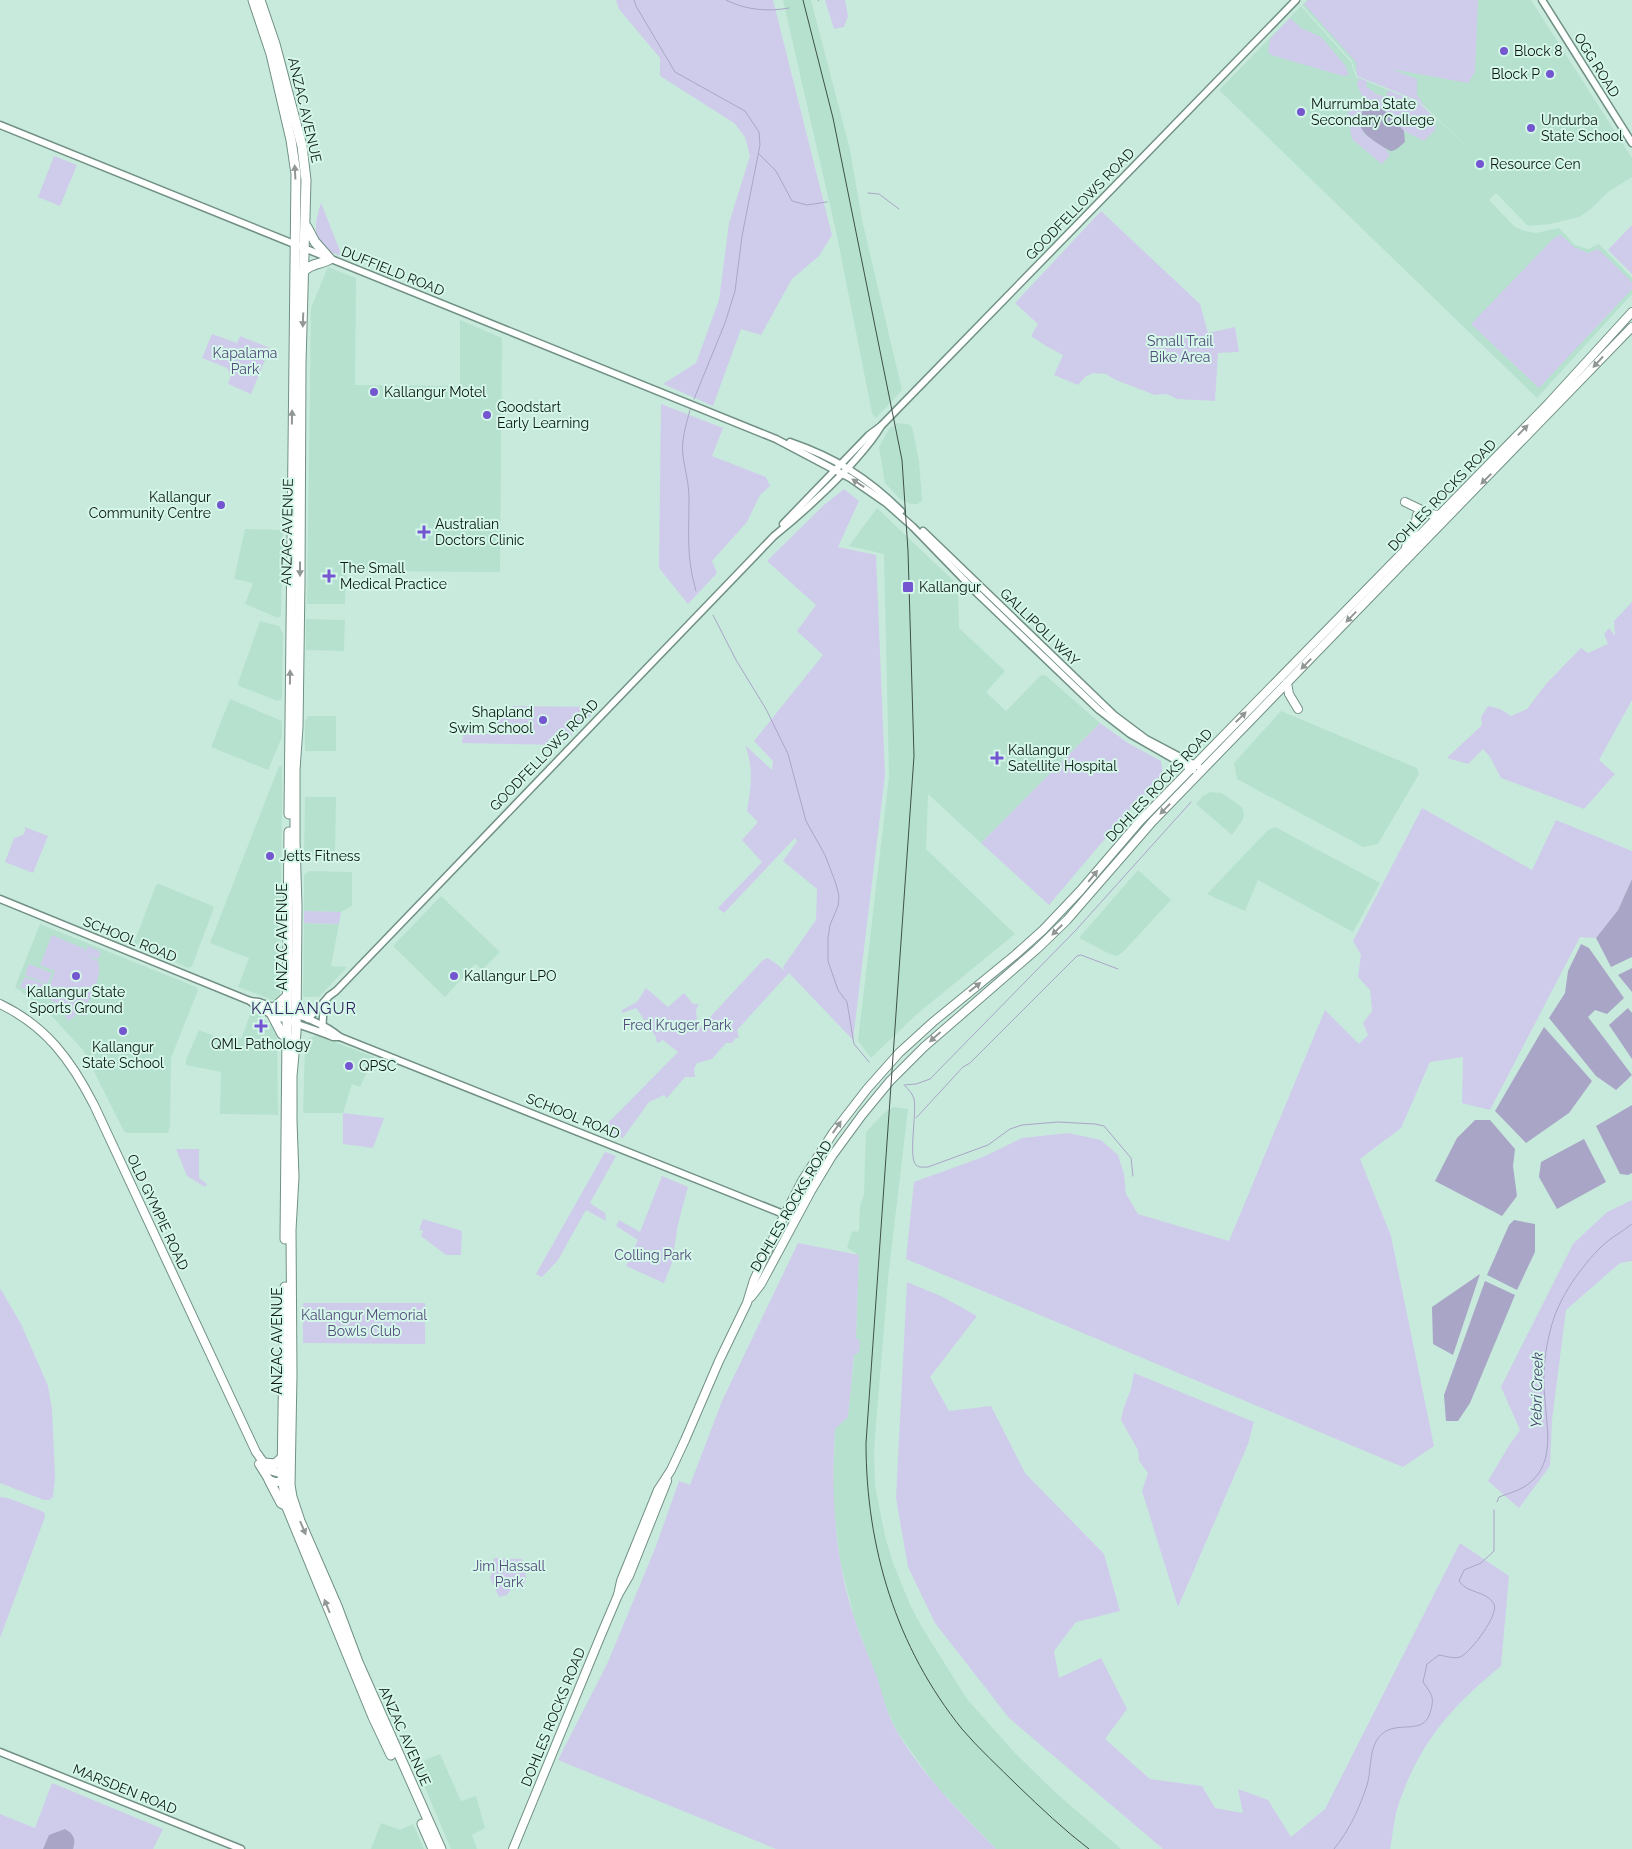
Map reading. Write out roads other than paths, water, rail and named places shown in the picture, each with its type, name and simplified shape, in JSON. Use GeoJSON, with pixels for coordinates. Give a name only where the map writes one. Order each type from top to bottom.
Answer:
{"type":"FeatureCollection","features":[{"type":"Feature","properties":{"kind":"highway","name":"ANZAC AVENUE"},"geometry":{"type":"LineString","coordinates":[[253,0],[271,54],[294,153],[296,174],[287,996],[291,1017],[286,1037],[288,1349],[283,1457],[286,1478],[300,1521],[337,1606],[373,1699],[441,1849]]}},
{"type":"Feature","properties":{"kind":"highway","name":"ANZAC AVENUE"},"geometry":{"type":"LineString","coordinates":[[260,0],[275,44],[302,146],[306,173],[301,364],[300,581],[295,796],[297,895],[291,1017],[294,1168],[288,1349],[286,1505],[293,1527],[350,1656],[373,1717],[433,1849]]}},
{"type":"Feature","properties":{"kind":"highway"},"geometry":{"type":"LineString","coordinates":[[304,271],[312,264],[327,262],[330,259],[315,242],[306,224]]}},
{"type":"Feature","properties":{"kind":"highway"},"geometry":{"type":"LineString","coordinates":[[286,1037],[282,1034],[272,1011],[287,996]]}},
{"type":"Feature","properties":{"kind":"highway"},"geometry":{"type":"LineString","coordinates":[[261,1460],[275,1464],[283,1457]]}},
{"type":"Feature","properties":{"kind":"highway"},"geometry":{"type":"LineString","coordinates":[[269,1480],[281,1503],[286,1505]]}},
{"type":"Feature","properties":{"kind":"main road","name":"DOHLES ROCKS ROAD"},"geometry":{"type":"LineString","coordinates":[[513,1849],[618,1595],[626,1584],[671,1470],[747,1303],[754,1280],[785,1214],[825,1144],[846,1115],[879,1075],[933,1022],[1043,930],[1086,884],[1140,821],[1548,404],[1632,312]]}},
{"type":"Feature","properties":{"kind":"main road","name":"DOHLES ROCKS ROAD"},"geometry":{"type":"LineString","coordinates":[[747,1303],[761,1284],[832,1156],[862,1114],[890,1081],[939,1034],[1052,935],[1094,891],[1140,834],[1632,327]]}},
{"type":"Feature","properties":{"kind":"main road"},"geometry":{"type":"LineString","coordinates":[[1405,502],[1430,514],[1440,515]]}},
{"type":"Feature","properties":{"kind":"main road"},"geometry":{"type":"LineString","coordinates":[[1401,555],[1415,527],[1417,515]]}},
{"type":"Feature","properties":{"kind":"main road"},"geometry":{"type":"LineString","coordinates":[[1287,684],[1289,694],[1298,708]]}},
{"type":"Feature","properties":{"kind":"main road","name":"OLD GYMPIE ROAD"},"geometry":{"type":"LineString","coordinates":[[0,1004],[23,1016],[44,1033],[63,1052],[79,1076],[269,1480]]}},
{"type":"Feature","properties":{"kind":"main road"},"geometry":{"type":"LineString","coordinates":[[261,1460],[269,1470],[286,1478]]}},
{"type":"Feature","properties":{"kind":"main road"},"geometry":{"type":"LineString","coordinates":[[269,1480],[286,1478]]}},
{"type":"Feature","properties":{"kind":"street","name":"GOODFELLOWS ROAD"},"geometry":{"type":"LineString","coordinates":[[308,1020],[329,996],[774,536],[814,502],[869,435],[881,426],[1296,0]]}},
{"type":"Feature","properties":{"kind":"street","name":"OGG ROAD"},"geometry":{"type":"LineString","coordinates":[[1542,0],[1632,143]]}},
{"type":"Feature","properties":{"kind":"street","name":"DUFFIELD ROAD"},"geometry":{"type":"LineString","coordinates":[[0,125],[776,439],[810,449],[844,466]]}},
{"type":"Feature","properties":{"kind":"street","name":"DUFFIELD ROAD"},"geometry":{"type":"LineString","coordinates":[[776,439],[839,472]]}},
{"type":"Feature","properties":{"kind":"street","name":"GALLIPOLI WAY"},"geometry":{"type":"LineString","coordinates":[[844,466],[885,495],[1114,715],[1137,733],[1192,767]]}},
{"type":"Feature","properties":{"kind":"street","name":"GALLIPOLI WAY"},"geometry":{"type":"LineString","coordinates":[[839,472],[866,488],[900,515],[1108,718],[1138,739],[1201,771]]}},
{"type":"Feature","properties":{"kind":"street","name":"SCHOOL ROAD"},"geometry":{"type":"LineString","coordinates":[[0,899],[250,1001],[256,1007],[291,1017],[324,1030]]}},
{"type":"Feature","properties":{"kind":"street","name":"GOODFELLOWS ROAD"},"geometry":{"type":"LineString","coordinates":[[324,1030],[327,1008],[333,994]]}},
{"type":"Feature","properties":{"kind":"street"},"geometry":{"type":"LineString","coordinates":[[324,1002],[324,1030]]}},
{"type":"Feature","properties":{"kind":"street","name":"SCHOOL ROAD"},"geometry":{"type":"LineString","coordinates":[[291,1017],[308,1020],[333,1037],[340,1037],[796,1219]]}},
{"type":"Feature","properties":{"kind":"street","name":"MARSDEN ROAD"},"geometry":{"type":"LineString","coordinates":[[0,1752],[241,1849]]}},
{"type":"Feature","properties":{"kind":"waterway"},"geometry":{"type":"LineString","coordinates":[[634,0],[675,72],[745,111],[759,132],[760,145],[742,236],[735,291],[725,323],[694,399]]}},
{"type":"Feature","properties":{"kind":"waterway"},"geometry":{"type":"LineString","coordinates":[[726,0],[741,6],[757,9],[789,8]]}},
{"type":"Feature","properties":{"kind":"waterway"},"geometry":{"type":"LineString","coordinates":[[759,154],[776,171],[792,201],[807,205],[827,202]]}},
{"type":"Feature","properties":{"kind":"waterway"},"geometry":{"type":"LineString","coordinates":[[868,193],[879,194],[899,209]]}},
{"type":"Feature","properties":{"kind":"waterway"},"geometry":{"type":"LineString","coordinates":[[690,410],[684,433],[683,456],[689,493],[689,556],[696,591]]}},
{"type":"Feature","properties":{"kind":"waterway"},"geometry":{"type":"LineString","coordinates":[[713,615],[736,660],[766,709],[788,754],[806,821],[825,855],[836,884],[839,896],[838,906],[830,925],[828,961],[838,990],[847,1002],[854,1044],[869,1062]]}},
{"type":"Feature","properties":{"kind":"waterway"},"geometry":{"type":"LineString","coordinates":[[904,1085],[916,1084],[930,1079],[1076,930],[1191,802]]}},
{"type":"Feature","properties":{"kind":"waterway"},"geometry":{"type":"LineString","coordinates":[[916,1118],[963,1067],[970,1063],[1077,956],[1081,955],[1118,969]]}},
{"type":"Feature","properties":{"kind":"waterway"},"geometry":{"type":"LineString","coordinates":[[905,1086],[914,1099],[913,1154],[914,1161],[919,1167],[928,1167],[988,1145],[1010,1129],[1022,1125],[1058,1122],[1104,1126],[1131,1158],[1133,1176]]}},
{"type":"Feature","properties":{"kind":"waterway","name":"Yebri Creek"},"geometry":{"type":"LineString","coordinates":[[1497,1502],[1499,1497],[1524,1487],[1534,1479],[1545,1459],[1548,1436],[1544,1391],[1545,1362],[1550,1333],[1560,1303],[1572,1282],[1593,1255],[1608,1241],[1632,1224]]}},
{"type":"Feature","properties":{"kind":"waterway","name":"Yebri Creek"},"geometry":{"type":"LineString","coordinates":[[1334,1849],[1349,1827],[1361,1802],[1369,1779],[1372,1751],[1378,1739],[1388,1730],[1416,1726],[1427,1720],[1432,1703],[1430,1693],[1423,1682],[1427,1664],[1439,1655],[1454,1658],[1462,1656],[1478,1640],[1493,1616],[1494,1604],[1491,1600],[1467,1588],[1459,1581],[1464,1570],[1481,1563],[1494,1551],[1494,1510]]}},
{"type":"Feature","properties":{"kind":"railway"},"geometry":{"type":"LineString","coordinates":[[803,0],[833,118],[902,460],[908,551],[914,756],[866,1443],[867,1482],[872,1520],[879,1558],[889,1594],[919,1664],[939,1697],[962,1729],[982,1751],[1044,1811],[1089,1849]]}},
{"type":"Feature","properties":{"kind":"place","name":"Block 8"},"geometry":{"type":"Point","coordinates":[1504,51]}},
{"type":"Feature","properties":{"kind":"place","name":"Block P"},"geometry":{"type":"Point","coordinates":[1550,74]}},
{"type":"Feature","properties":{"kind":"place","name":"Murrumba State Secondary College"},"geometry":{"type":"Point","coordinates":[1301,112]}},
{"type":"Feature","properties":{"kind":"place","name":"Undurba State School"},"geometry":{"type":"Point","coordinates":[1531,128]}},
{"type":"Feature","properties":{"kind":"place","name":"Resource Cen"},"geometry":{"type":"Point","coordinates":[1480,164]}},
{"type":"Feature","properties":{"kind":"place","name":"Kallangur Motel"},"geometry":{"type":"Point","coordinates":[374,392]}},
{"type":"Feature","properties":{"kind":"place","name":"Goodstart Early Learning"},"geometry":{"type":"Point","coordinates":[487,415]}},
{"type":"Feature","properties":{"kind":"place","name":"Kallangur Community Centre"},"geometry":{"type":"Point","coordinates":[221,505]}},
{"type":"Feature","properties":{"kind":"place","name":"Australian Doctors Clinic"},"geometry":{"type":"Point","coordinates":[424,532]}},
{"type":"Feature","properties":{"kind":"place","name":"The Small Medical Practice"},"geometry":{"type":"Point","coordinates":[329,576]}},
{"type":"Feature","properties":{"kind":"place","name":"Kallangur"},"geometry":{"type":"Point","coordinates":[908,587]}},
{"type":"Feature","properties":{"kind":"place","name":"Shapland Swim School"},"geometry":{"type":"Point","coordinates":[543,720]}},
{"type":"Feature","properties":{"kind":"place","name":"Kallangur Satellite Hospital"},"geometry":{"type":"Point","coordinates":[997,758]}},
{"type":"Feature","properties":{"kind":"place","name":"Jetts Fitness"},"geometry":{"type":"Point","coordinates":[270,856]}},
{"type":"Feature","properties":{"kind":"place","name":"Kallangur State Sports Ground"},"geometry":{"type":"Point","coordinates":[76,976]}},
{"type":"Feature","properties":{"kind":"place","name":"Kallangur LPO"},"geometry":{"type":"Point","coordinates":[454,976]}},
{"type":"Feature","properties":{"kind":"place","name":"QML Pathology"},"geometry":{"type":"Point","coordinates":[261,1026]}},
{"type":"Feature","properties":{"kind":"place","name":"Kallangur State School"},"geometry":{"type":"Point","coordinates":[123,1031]}},
{"type":"Feature","properties":{"kind":"place","name":"QPSC"},"geometry":{"type":"Point","coordinates":[349,1066]}},
{"type":"Feature","properties":{"kind":"district","name":"KALLANGUR"},"geometry":{"type":"Point","coordinates":[304,1008]}},
{"type":"Feature","properties":{"kind":"park label","name":"Small Trail Bike Area"},"geometry":{"type":"Point","coordinates":[1180,350]}},
{"type":"Feature","properties":{"kind":"park label","name":"Kapalama Park"},"geometry":{"type":"Point","coordinates":[245,362]}},
{"type":"Feature","properties":{"kind":"park label","name":"Fred Kruger Park"},"geometry":{"type":"Point","coordinates":[677,1025]}},
{"type":"Feature","properties":{"kind":"park label","name":"Colling Park"},"geometry":{"type":"Point","coordinates":[653,1255]}},
{"type":"Feature","properties":{"kind":"park label","name":"Kallangur Memorial Bowls Club"},"geometry":{"type":"Point","coordinates":[364,1324]}},
{"type":"Feature","properties":{"kind":"park label","name":"Jim Hassall Park"},"geometry":{"type":"Point","coordinates":[509,1574]}}]}
